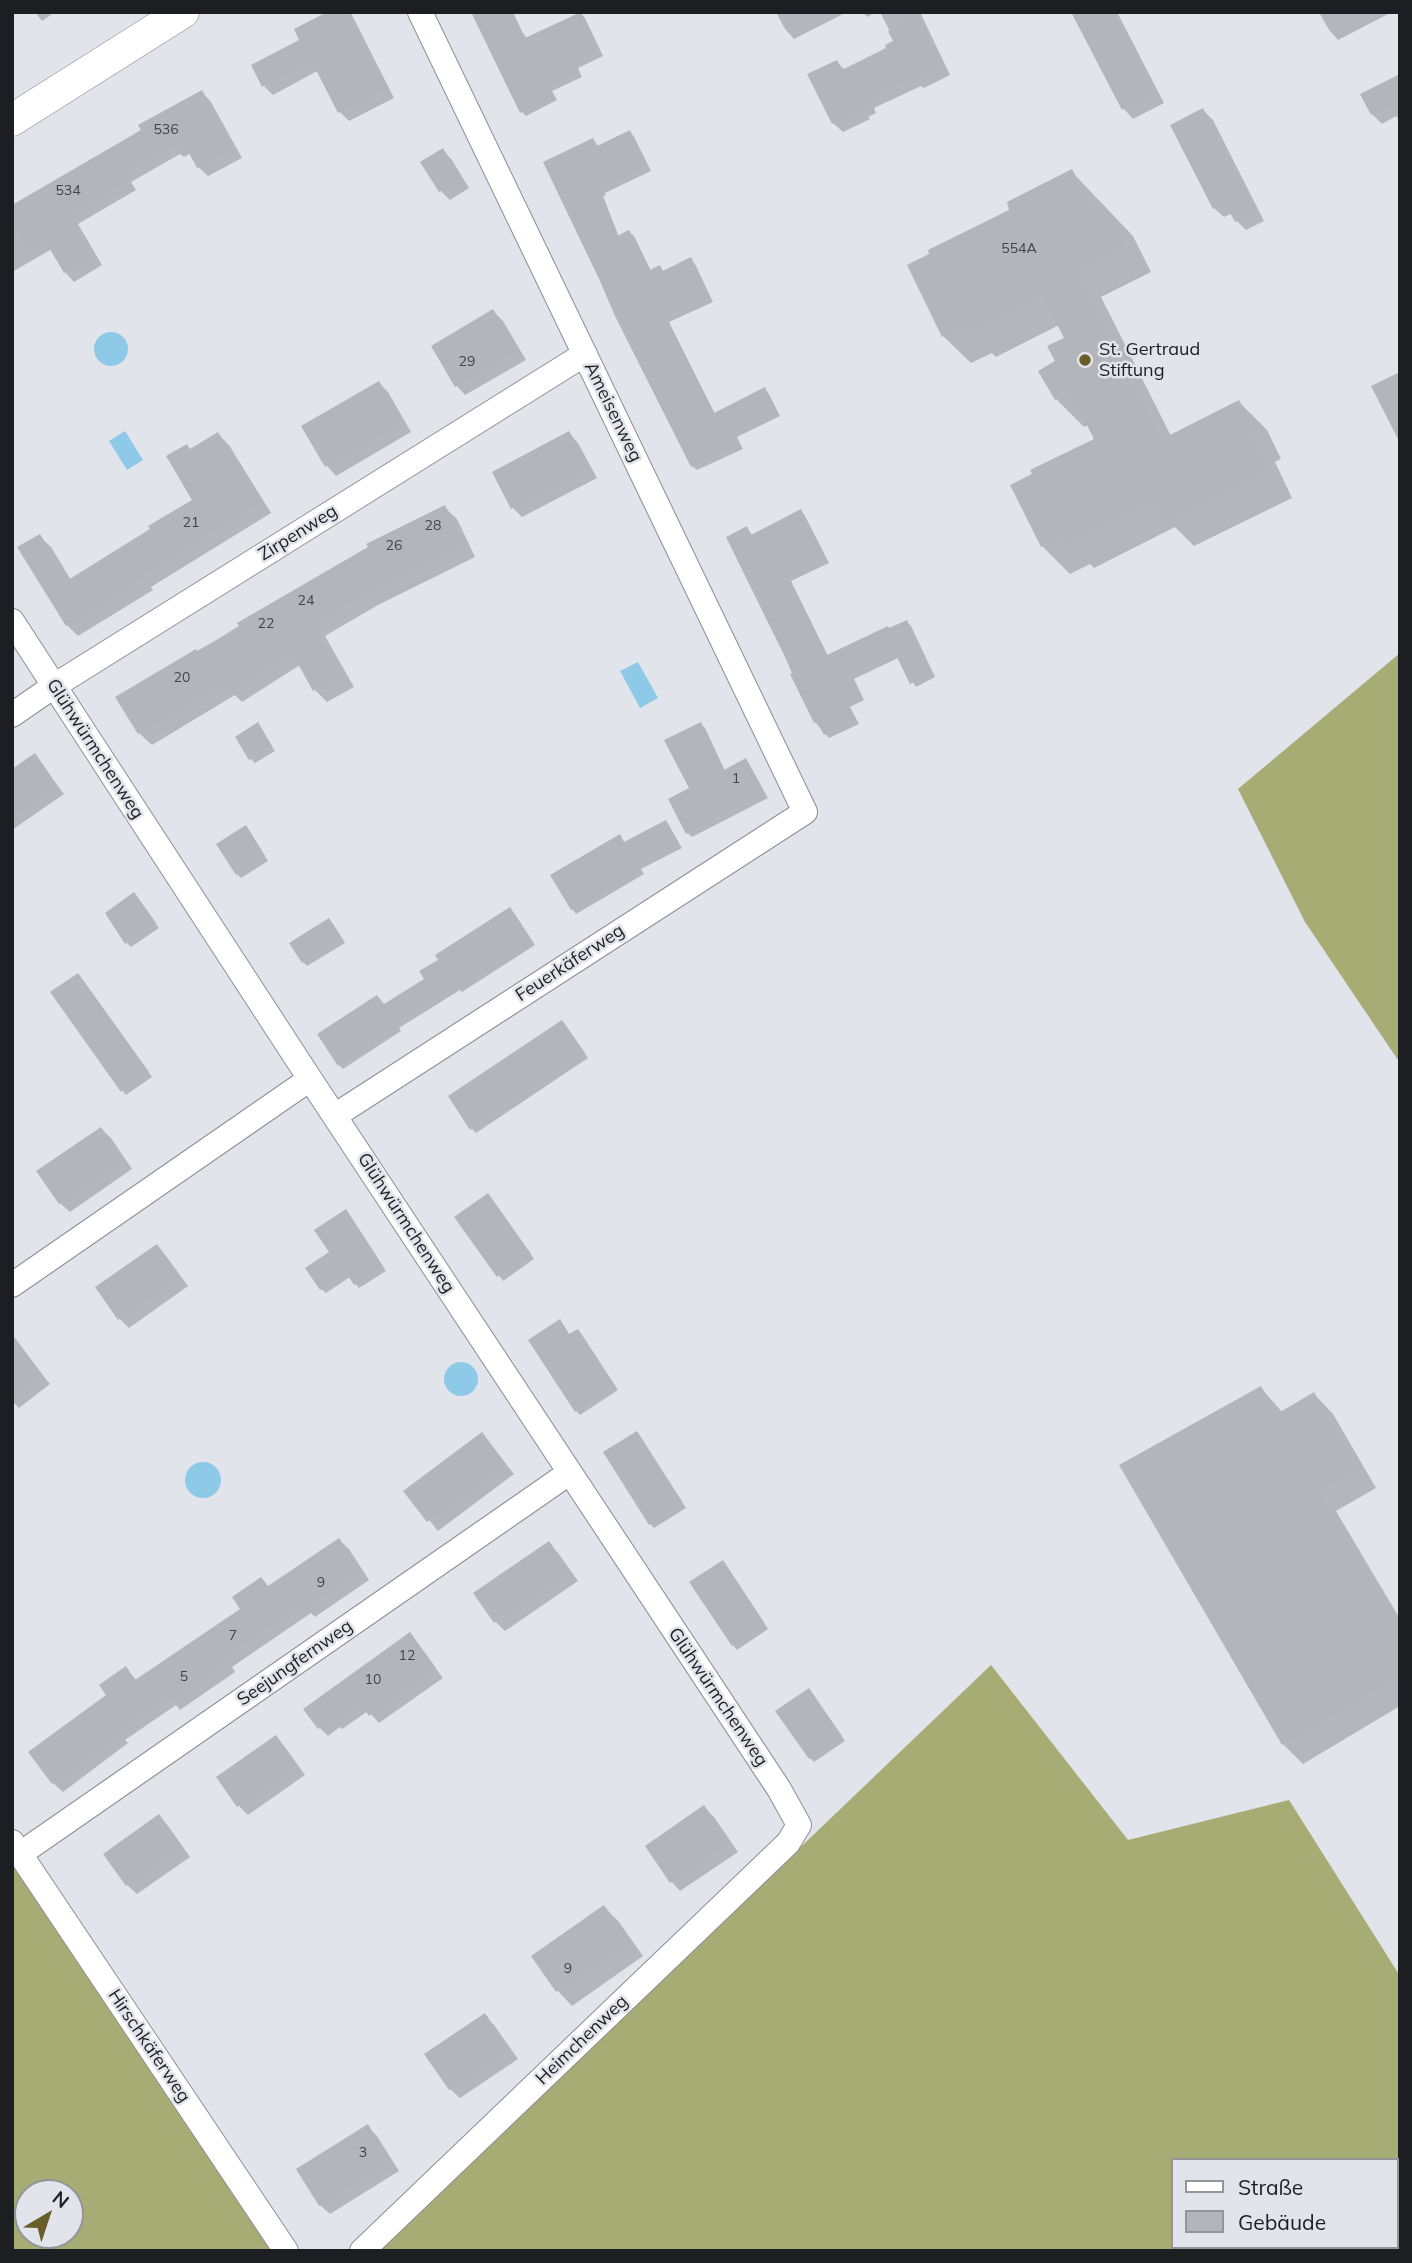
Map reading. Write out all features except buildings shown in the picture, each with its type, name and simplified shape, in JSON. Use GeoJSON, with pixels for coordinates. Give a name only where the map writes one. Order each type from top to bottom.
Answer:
{"type":"FeatureCollection","features":[{"type":"Feature","properties":{"kind":"street"},"geometry":{"type":"LineString","coordinates":[[12,120],[183,12]]}},
{"type":"Feature","properties":{"kind":"street","name":"Ameisenweg"},"geometry":{"type":"LineString","coordinates":[[420,12],[805,812]]}},
{"type":"Feature","properties":{"kind":"street","name":"Zirpenweg"},"geometry":{"type":"LineString","coordinates":[[12,715],[54,686],[585,354]]}},
{"type":"Feature","properties":{"kind":"street","name":"Glühwürmchenweg"},"geometry":{"type":"LineString","coordinates":[[12,621],[310,1079],[779,1789],[799,1825]]}},
{"type":"Feature","properties":{"kind":"street","name":"Feuerkäferweg"},"geometry":{"type":"LineString","coordinates":[[336,1115],[805,812]]}},
{"type":"Feature","properties":{"kind":"street"},"geometry":{"type":"LineString","coordinates":[[12,1285],[310,1079]]}},
{"type":"Feature","properties":{"kind":"street","name":"Seejungfernweg"},"geometry":{"type":"LineString","coordinates":[[16,1848],[569,1473]]}},
{"type":"Feature","properties":{"kind":"street","name":"Heimchenweg"},"geometry":{"type":"LineString","coordinates":[[362,2251],[788,1843],[799,1825]]}},
{"type":"Feature","properties":{"kind":"street","name":"Hirschkäferweg"},"geometry":{"type":"LineString","coordinates":[[16,1848],[286,2251]]}},
{"type":"Feature","properties":{"kind":"green space"},"geometry":{"type":"Polygon","coordinates":[[[1400,653],[1400,1063],[1305,922],[1238,789],[1400,653]]]}},
{"type":"Feature","properties":{"kind":"green space"},"geometry":{"type":"Polygon","coordinates":[[[991,1665],[1128,1840],[1289,1800],[1400,1976],[1400,2251],[378,2251],[991,1665]]]}},
{"type":"Feature","properties":{"kind":"green space"},"geometry":{"type":"Polygon","coordinates":[[[12,1863],[274,2251],[12,2251],[12,1863]]]}},
{"type":"Feature","properties":{"kind":"water"},"geometry":{"type":"Polygon","coordinates":[[[111,332],[123,337],[128,349],[123,361],[111,366],[99,361],[94,349],[99,337],[111,332]]]}},
{"type":"Feature","properties":{"kind":"water"},"geometry":{"type":"Polygon","coordinates":[[[125,431],[143,460],[127,470],[109,441],[125,431]]]}},
{"type":"Feature","properties":{"kind":"water"},"geometry":{"type":"Polygon","coordinates":[[[638,662],[658,698],[640,708],[620,671],[638,662]]]}},
{"type":"Feature","properties":{"kind":"water"},"geometry":{"type":"Polygon","coordinates":[[[461,1362],[473,1367],[478,1379],[473,1391],[461,1396],[449,1391],[444,1379],[449,1367],[461,1362]]]}},
{"type":"Feature","properties":{"kind":"water"},"geometry":{"type":"Polygon","coordinates":[[[203,1462],[216,1467],[221,1480],[216,1493],[203,1498],[190,1493],[185,1480],[190,1467],[203,1462]]]}},
{"type":"Feature","properties":{"kind":"place","name":"St. Gertraud Stiftung"},"geometry":{"type":"Point","coordinates":[1085,360]}}]}
